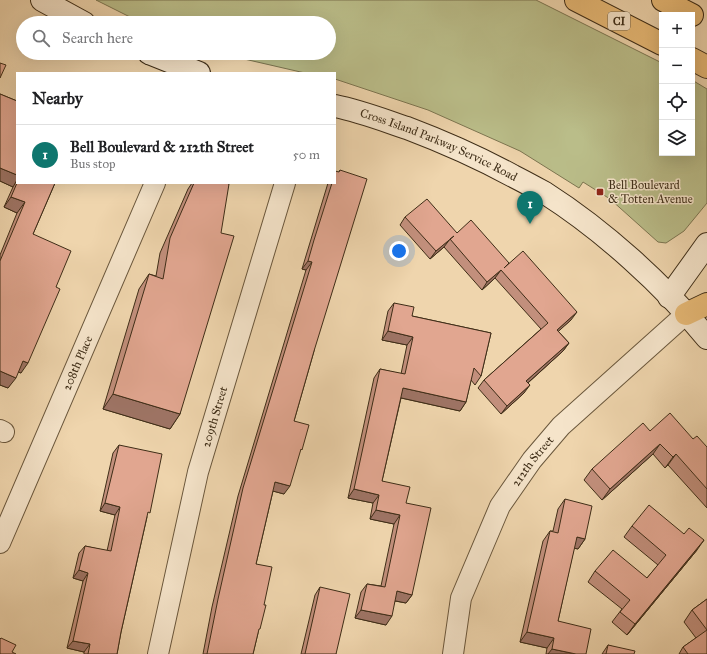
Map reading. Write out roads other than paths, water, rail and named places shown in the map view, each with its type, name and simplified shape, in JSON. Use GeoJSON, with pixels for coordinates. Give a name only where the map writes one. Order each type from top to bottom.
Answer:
{"type":"FeatureCollection","features":[{"type":"Feature","properties":{"kind":"highway","name":"CI"},"geometry":{"type":"LineString","coordinates":[[576,0],[659,42]]}},
{"type":"Feature","properties":{"kind":"highway"},"geometry":{"type":"LineString","coordinates":[[663,0],[686,12]]}},
{"type":"Feature","properties":{"kind":"highway"},"geometry":{"type":"LineString","coordinates":[[695,17],[707,23]]}},
{"type":"Feature","properties":{"kind":"highway"},"geometry":{"type":"LineString","coordinates":[[695,61],[707,68]]}},
{"type":"Feature","properties":{"kind":"highway"},"geometry":{"type":"LineString","coordinates":[[686,314],[707,304]]}},
{"type":"Feature","properties":{"kind":"street"},"geometry":{"type":"LineString","coordinates":[[42,0],[71,16]]}},
{"type":"Feature","properties":{"kind":"street"},"geometry":{"type":"LineString","coordinates":[[166,60],[196,72]]}},
{"type":"Feature","properties":{"kind":"street","name":"Cross Island Parkway Service Road"},"geometry":{"type":"LineString","coordinates":[[336,106],[357,110],[440,140],[477,157],[544,192],[603,235],[627,256],[686,314],[707,338]]}},
{"type":"Feature","properties":{"kind":"street","name":"208th Place"},"geometry":{"type":"LineString","coordinates":[[0,543],[155,184]]}},
{"type":"Feature","properties":{"kind":"street","name":"209th Street"},"geometry":{"type":"LineString","coordinates":[[158,654],[198,472],[285,184]]}},
{"type":"Feature","properties":{"kind":"street"},"geometry":{"type":"LineString","coordinates":[[669,297],[707,244]]}},
{"type":"Feature","properties":{"kind":"street","name":"212th Street"},"geometry":{"type":"LineString","coordinates":[[453,654],[461,598],[500,506],[532,460],[561,426],[686,314]]}},
{"type":"Feature","properties":{"kind":"place","name":"Bell Boulevard & Totten Avenue"},"geometry":{"type":"Point","coordinates":[600,192]}},
{"type":"Feature","properties":{"kind":"place","name":"Bell Boulevard & 212th Street"},"geometry":{"type":"Point","coordinates":[530,224]}}]}
